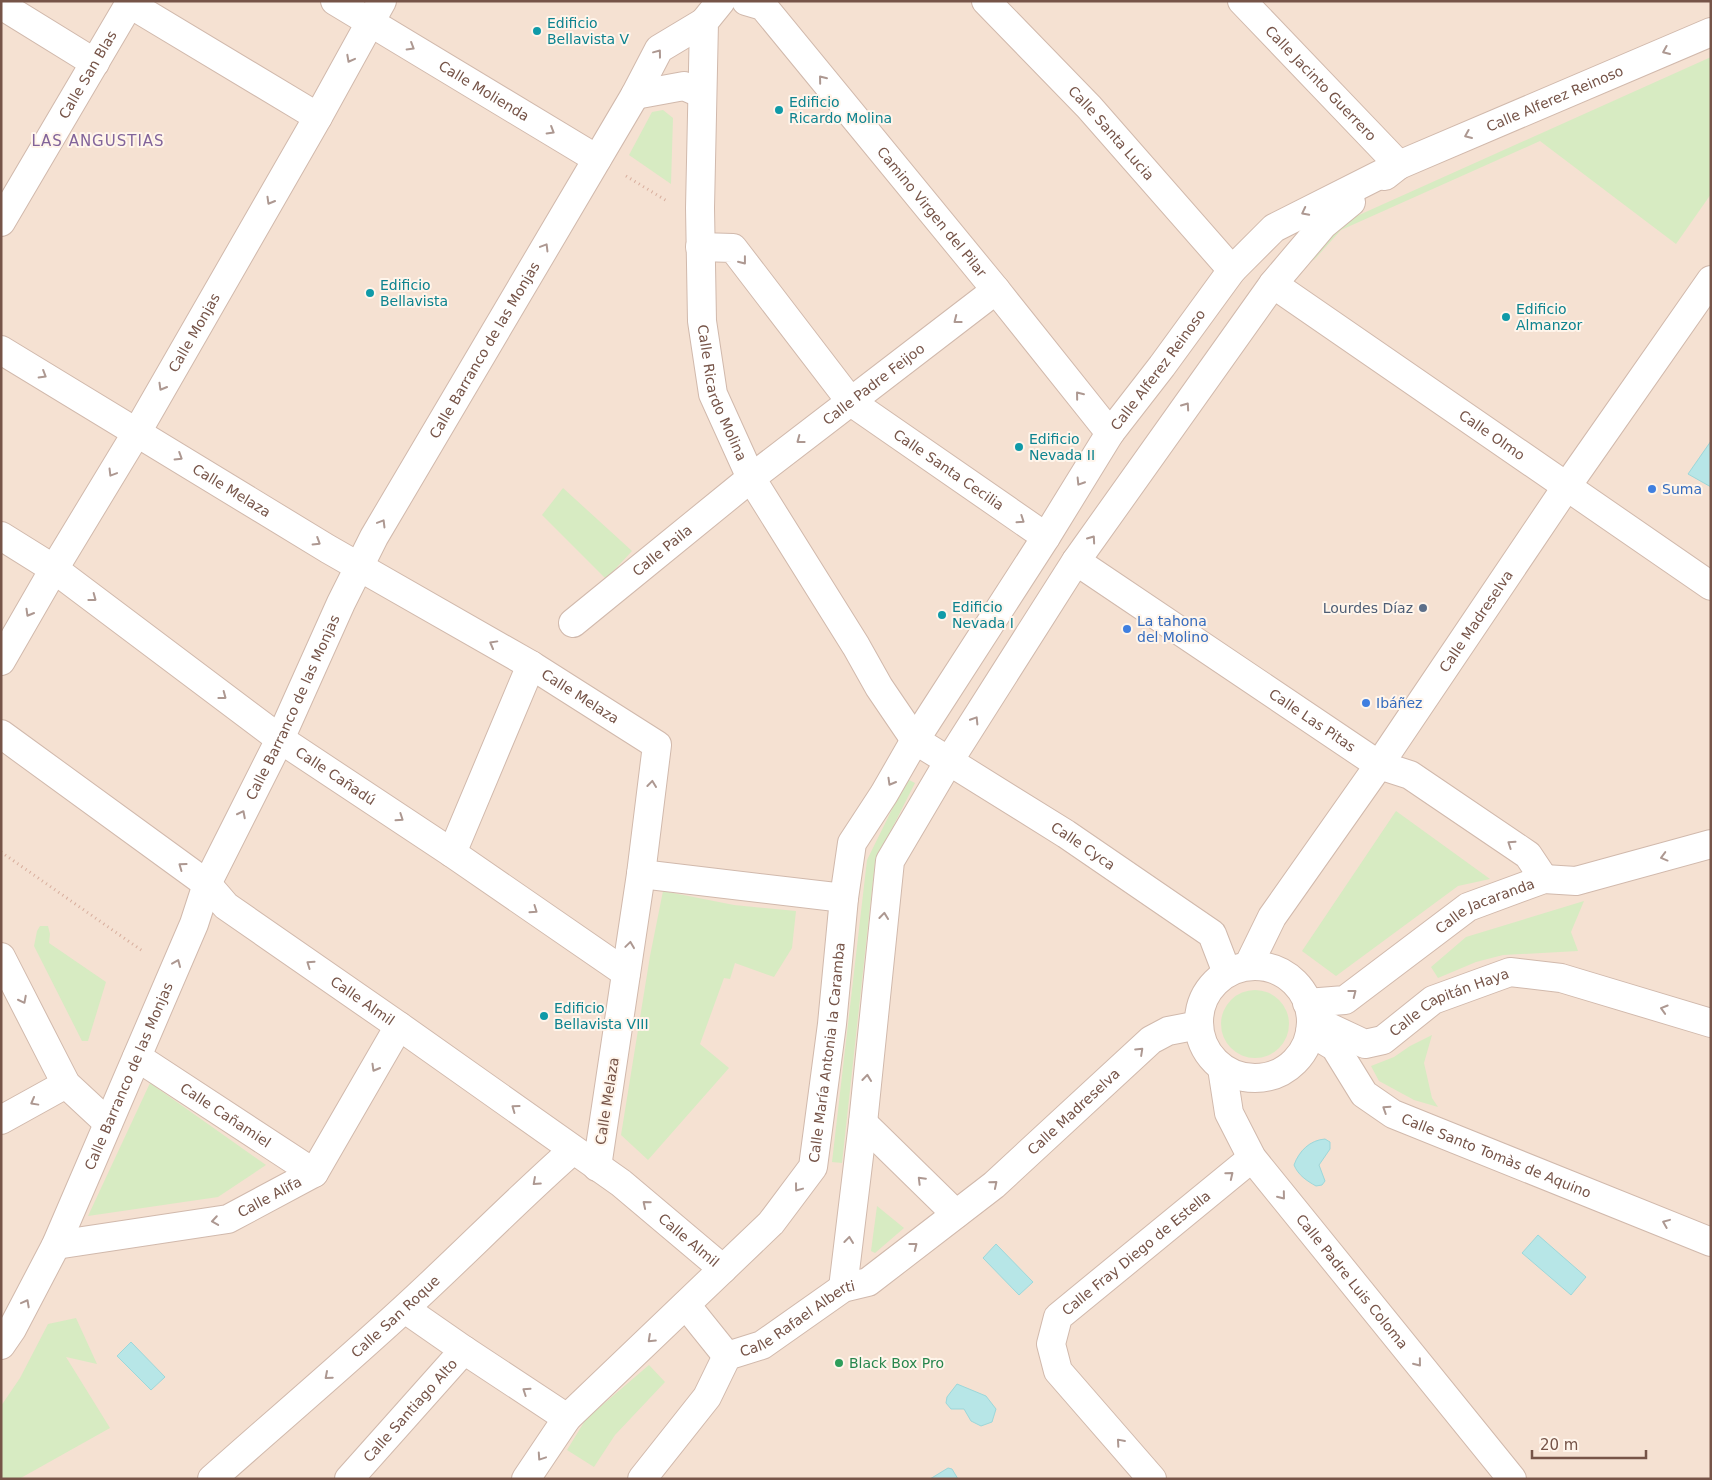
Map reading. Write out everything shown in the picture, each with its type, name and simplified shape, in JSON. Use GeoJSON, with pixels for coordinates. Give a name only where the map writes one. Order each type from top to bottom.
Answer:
{"type":"FeatureCollection","features":[{"type":"Feature","properties":{"kind":"street","name":"Calle Molienda"},"geometry":{"type":"LineString","coordinates":[[335,1],[376,11],[597,159]]}},
{"type":"Feature","properties":{"kind":"street"},"geometry":{"type":"LineString","coordinates":[[704,22],[721,1]]}},
{"type":"Feature","properties":{"kind":"street","name":"Calle Santa Lucia"},"geometry":{"type":"LineString","coordinates":[[986,1],[1089,107],[1232,270]]}},
{"type":"Feature","properties":{"kind":"street","name":"Calle Jacinto Guerrero"},"geometry":{"type":"LineString","coordinates":[[1242,1],[1399,165]]}},
{"type":"Feature","properties":{"kind":"street","name":"Calle San Blas"},"geometry":{"type":"LineString","coordinates":[[1,222],[130,2],[318,117]]}},
{"type":"Feature","properties":{"kind":"street","name":"Camino Virgen del Pilar"},"geometry":{"type":"LineString","coordinates":[[760,3],[996,290],[1110,433]]}},
{"type":"Feature","properties":{"kind":"street"},"geometry":{"type":"LineString","coordinates":[[1,5],[95,64]]}},
{"type":"Feature","properties":{"kind":"street","name":"Calle Monjas"},"geometry":{"type":"LineString","coordinates":[[1,661],[137,432],[318,117],[376,11]]}},
{"type":"Feature","properties":{"kind":"street","name":"Calle Ricardo Molina"},"geometry":{"type":"LineString","coordinates":[[704,22],[700,247],[702,321],[713,394],[751,478],[856,646],[879,687],[915,740]]}},
{"type":"Feature","properties":{"kind":"street","name":"Calle Barranco de las Monjas"},"geometry":{"type":"LineString","coordinates":[[1,1345],[12,1329],[56,1246],[194,924],[207,884],[280,739],[358,565],[635,95],[659,49],[704,22]]}},
{"type":"Feature","properties":{"kind":"street","name":"Calle Alferez Reinoso"},"geometry":{"type":"LineString","coordinates":[[915,740],[1046,537],[1110,433],[1232,270],[1274,228],[1399,165],[1711,32]]}},
{"type":"Feature","properties":{"kind":"street"},"geometry":{"type":"LineString","coordinates":[[635,95],[684,86],[702,94]]}},
{"type":"Feature","properties":{"kind":"street","name":"Calle Alferez Reinoso"},"geometry":{"type":"LineString","coordinates":[[950,761],[1076,561],[1273,284],[1323,225],[1399,165]]}},
{"type":"Feature","properties":{"kind":"street","name":"Calle Santa Cecilia"},"geometry":{"type":"LineString","coordinates":[[700,247],[733,248],[851,402],[1046,537]]}},
{"type":"Feature","properties":{"kind":"street","name":"Calle Madreselva"},"geometry":{"type":"LineString","coordinates":[[1237,970],[1379,765],[1567,486],[1711,280]]}},
{"type":"Feature","properties":{"kind":"street","name":"Calle Olmo"},"geometry":{"type":"LineString","coordinates":[[1273,284],[1711,586]]}},
{"type":"Feature","properties":{"kind":"street","name":"Calle Padre Feijoo"},"geometry":{"type":"LineString","coordinates":[[751,478],[996,290]]}},
{"type":"Feature","properties":{"kind":"street","name":"Calle Melaza"},"geometry":{"type":"LineString","coordinates":[[1,350],[328,549],[531,665],[657,745],[641,874],[597,1167]]}},
{"type":"Feature","properties":{"kind":"street","name":"Calle Paila"},"geometry":{"type":"LineString","coordinates":[[573,623],[751,478]]}},
{"type":"Feature","properties":{"kind":"street","name":"Calle Cañadú"},"geometry":{"type":"LineString","coordinates":[[1,536],[54,569],[280,739],[626,973]]}},
{"type":"Feature","properties":{"kind":"street","name":"Calle Las Pitas"},"geometry":{"type":"LineString","coordinates":[[1076,561],[1379,765],[1410,775],[1528,855],[1544,879]]}},
{"type":"Feature","properties":{"kind":"street"},"geometry":{"type":"LineString","coordinates":[[452,854],[531,665]]}},
{"type":"Feature","properties":{"kind":"street","name":"Calle Almil"},"geometry":{"type":"LineString","coordinates":[[1,734],[207,884],[226,906],[400,1026],[621,1183],[723,1269]]}},
{"type":"Feature","properties":{"kind":"street","name":"Calle Cyca"},"geometry":{"type":"LineString","coordinates":[[915,740],[1066,834],[1212,934],[1237,970]]}},
{"type":"Feature","properties":{"kind":"street","name":"Calle María Antonia la Caramba"},"geometry":{"type":"LineString","coordinates":[[526,1479],[567,1418],[771,1223],[813,1167],[832,1024],[844,898],[852,843],[884,794],[915,740]]}},
{"type":"Feature","properties":{"kind":"street"},"geometry":{"type":"LineString","coordinates":[[843,1288],[863,1123],[890,862],[950,761]]}},
{"type":"Feature","properties":{"kind":"street","name":"Calle Jacaranda"},"geometry":{"type":"LineString","coordinates":[[1309,1018],[1345,1000],[1468,907],[1544,879],[1576,881],[1711,844]]}},
{"type":"Feature","properties":{"kind":"street"},"geometry":{"type":"LineString","coordinates":[[641,874],[844,898]]}},
{"type":"Feature","properties":{"kind":"street"},"geometry":{"type":"LineString","coordinates":[[1,957],[66,1084],[108,1123]]}},
{"type":"Feature","properties":{"kind":"street"},"geometry":{"type":"LineString","coordinates":[[1267,966],[1284,974],[1298,986],[1309,1018],[1303,1050],[1291,1064],[1276,1074],[1257,1078],[1239,1075],[1222,1068],[1210,1056],[1202,1041],[1199,1025],[1200,1010],[1205,995],[1214,982],[1237,970],[1267,966]]}},
{"type":"Feature","properties":{"kind":"street","name":"Calle Capitán Haya"},"geometry":{"type":"LineString","coordinates":[[1309,1018],[1365,1044],[1383,1040],[1433,1000],[1510,972],[1561,978],[1711,1023]]}},
{"type":"Feature","properties":{"kind":"street","name":"Calle Santo Tomàs de Aquino"},"geometry":{"type":"LineString","coordinates":[[1309,1018],[1335,1047],[1364,1094],[1393,1114],[1711,1242]]}},
{"type":"Feature","properties":{"kind":"street","name":"Calle Madreselva"},"geometry":{"type":"LineString","coordinates":[[956,1214],[994,1185],[1151,1040],[1168,1031],[1199,1025]]}},
{"type":"Feature","properties":{"kind":"street","name":"Calle Alifa"},"geometry":{"type":"LineString","coordinates":[[56,1246],[228,1219],[314,1173],[400,1026]]}},
{"type":"Feature","properties":{"kind":"street","name":"Calle Cañamiel"},"geometry":{"type":"LineString","coordinates":[[137,1057],[314,1173]]}},
{"type":"Feature","properties":{"kind":"street","name":"Calle Padre Luis Coloma"},"geometry":{"type":"LineString","coordinates":[[1222,1068],[1229,1113],[1252,1158],[1512,1479]]}},
{"type":"Feature","properties":{"kind":"street"},"geometry":{"type":"LineString","coordinates":[[1,1120],[66,1084]]}},
{"type":"Feature","properties":{"kind":"street"},"geometry":{"type":"LineString","coordinates":[[863,1123],[956,1214]]}},
{"type":"Feature","properties":{"kind":"street","name":"Calle San Roque"},"geometry":{"type":"LineString","coordinates":[[212,1479],[405,1309],[488,1231],[530,1188],[573,1150]]}},
{"type":"Feature","properties":{"kind":"street","name":"Calle Fray Diego de Estella"},"geometry":{"type":"LineString","coordinates":[[1152,1479],[1058,1371],[1051,1344],[1058,1317],[1252,1158]]}},
{"type":"Feature","properties":{"kind":"street","name":"Calle Rafael Alberti"},"geometry":{"type":"LineString","coordinates":[[656,1473],[708,1397],[727,1356],[762,1345],[843,1288],[868,1282],[956,1214]]}},
{"type":"Feature","properties":{"kind":"street"},"geometry":{"type":"LineString","coordinates":[[686,1305],[727,1356]]}},
{"type":"Feature","properties":{"kind":"street","name":"Calle Santiago Alto"},"geometry":{"type":"LineString","coordinates":[[349,1479],[464,1350],[405,1309]]}},
{"type":"Feature","properties":{"kind":"street"},"geometry":{"type":"LineString","coordinates":[[464,1350],[567,1418]]}},
{"type":"Feature","properties":{"kind":"path"},"geometry":{"type":"LineString","coordinates":[[597,159],[668,202]]}},
{"type":"Feature","properties":{"kind":"path"},"geometry":{"type":"LineString","coordinates":[[1,852],[144,952]]}},
{"type":"Feature","properties":{"kind":"shaded area"},"geometry":{"type":"Polygon","coordinates":[[[1,1],[1711,1],[1711,1479],[1,1479],[1,1]]]}},
{"type":"Feature","properties":{"kind":"green space"},"geometry":{"type":"Polygon","coordinates":[[[1711,57],[1711,194],[1676,244],[1540,141],[1341,230],[1314,260],[1309,257],[1339,224],[1711,57]]]}},
{"type":"Feature","properties":{"kind":"green space"},"geometry":{"type":"Polygon","coordinates":[[[663,110],[673,118],[671,184],[629,155],[652,112],[663,110]]]}},
{"type":"Feature","properties":{"kind":"green space"},"geometry":{"type":"Polygon","coordinates":[[[563,488],[632,551],[606,579],[542,515],[563,488]]]}},
{"type":"Feature","properties":{"kind":"green space"},"geometry":{"type":"Polygon","coordinates":[[[907,779],[915,783],[875,862],[842,1163],[832,1162],[867,860],[907,779]]]}},
{"type":"Feature","properties":{"kind":"green space"},"geometry":{"type":"Polygon","coordinates":[[[1396,811],[1490,879],[1458,886],[1336,976],[1302,951],[1396,811]]]}},
{"type":"Feature","properties":{"kind":"green space"},"geometry":{"type":"Polygon","coordinates":[[[663,891],[734,905],[796,911],[792,948],[774,977],[735,963],[730,979],[724,978],[700,1044],[729,1068],[648,1160],[621,1135],[650,956],[663,891]]]}},
{"type":"Feature","properties":{"kind":"green space"},"geometry":{"type":"Polygon","coordinates":[[[1584,901],[1571,932],[1578,951],[1503,955],[1476,962],[1438,978],[1431,967],[1466,937],[1584,901]]]}},
{"type":"Feature","properties":{"kind":"green space"},"geometry":{"type":"Polygon","coordinates":[[[40,926],[48,926],[50,934],[49,943],[106,982],[88,1041],[82,1041],[34,946],[40,926]]]}},
{"type":"Feature","properties":{"kind":"green space"},"geometry":{"type":"Polygon","coordinates":[[[1255,990],[1268,993],[1279,1000],[1286,1011],[1289,1024],[1286,1037],[1279,1048],[1268,1055],[1255,1058],[1242,1055],[1231,1048],[1224,1037],[1221,1024],[1224,1011],[1231,1000],[1242,993],[1255,990]]]}},
{"type":"Feature","properties":{"kind":"green space"},"geometry":{"type":"Polygon","coordinates":[[[1432,1035],[1424,1063],[1432,1098],[1438,1107],[1414,1100],[1379,1081],[1371,1066],[1394,1057],[1410,1046],[1432,1035]]]}},
{"type":"Feature","properties":{"kind":"green space"},"geometry":{"type":"Polygon","coordinates":[[[150,1083],[266,1165],[218,1197],[88,1216],[150,1083]]]}},
{"type":"Feature","properties":{"kind":"green space"},"geometry":{"type":"Polygon","coordinates":[[[877,1206],[904,1228],[875,1253],[871,1251],[877,1206]]]}},
{"type":"Feature","properties":{"kind":"green space"},"geometry":{"type":"Polygon","coordinates":[[[76,1318],[97,1364],[66,1357],[110,1428],[19,1479],[1,1479],[1,1406],[20,1378],[48,1324],[76,1318]]]}},
{"type":"Feature","properties":{"kind":"green space"},"geometry":{"type":"Polygon","coordinates":[[[649,1365],[665,1382],[615,1435],[594,1467],[567,1450],[586,1419],[649,1365]]]}},
{"type":"Feature","properties":{"kind":"water"},"geometry":{"type":"Polygon","coordinates":[[[1711,441],[1711,487],[1688,474],[1711,441]]]}},
{"type":"Feature","properties":{"kind":"water"},"geometry":{"type":"Polygon","coordinates":[[[1325,1139],[1330,1142],[1330,1149],[1319,1165],[1325,1181],[1322,1185],[1316,1186],[1303,1177],[1294,1165],[1306,1147],[1325,1139]]]}},
{"type":"Feature","properties":{"kind":"water"},"geometry":{"type":"Polygon","coordinates":[[[1538,1235],[1586,1277],[1571,1295],[1522,1253],[1538,1235]]]}},
{"type":"Feature","properties":{"kind":"water"},"geometry":{"type":"Polygon","coordinates":[[[996,1244],[1033,1282],[1019,1295],[983,1258],[996,1244]]]}},
{"type":"Feature","properties":{"kind":"water"},"geometry":{"type":"Polygon","coordinates":[[[131,1342],[165,1377],[151,1390],[117,1356],[131,1342]]]}},
{"type":"Feature","properties":{"kind":"water"},"geometry":{"type":"Polygon","coordinates":[[[957,1384],[986,1396],[996,1409],[992,1422],[981,1426],[971,1421],[964,1409],[951,1409],[946,1403],[947,1397],[957,1384]]]}},
{"type":"Feature","properties":{"kind":"water"},"geometry":{"type":"Polygon","coordinates":[[[948,1468],[952,1469],[958,1479],[930,1479],[948,1468]]]}},
{"type":"Feature","properties":{"kind":"place","name":"Edificio Bellavista V"},"geometry":{"type":"Point","coordinates":[537,31]}},
{"type":"Feature","properties":{"kind":"place","name":"Edificio Ricardo Molina"},"geometry":{"type":"Point","coordinates":[779,110]}},
{"type":"Feature","properties":{"kind":"place","name":"Edificio Bellavista"},"geometry":{"type":"Point","coordinates":[370,293]}},
{"type":"Feature","properties":{"kind":"place","name":"Edificio Almanzor"},"geometry":{"type":"Point","coordinates":[1506,317]}},
{"type":"Feature","properties":{"kind":"place","name":"Edificio Nevada II"},"geometry":{"type":"Point","coordinates":[1019,447]}},
{"type":"Feature","properties":{"kind":"place","name":"Suma"},"geometry":{"type":"Point","coordinates":[1652,489]}},
{"type":"Feature","properties":{"kind":"place","name":"Lourdes Díaz"},"geometry":{"type":"Point","coordinates":[1423,608]}},
{"type":"Feature","properties":{"kind":"place","name":"Edificio Nevada I"},"geometry":{"type":"Point","coordinates":[942,615]}},
{"type":"Feature","properties":{"kind":"place","name":"La tahona del Molino"},"geometry":{"type":"Point","coordinates":[1127,629]}},
{"type":"Feature","properties":{"kind":"place","name":"Ibáñez"},"geometry":{"type":"Point","coordinates":[1366,703]}},
{"type":"Feature","properties":{"kind":"place","name":"Edificio Bellavista VIII"},"geometry":{"type":"Point","coordinates":[544,1016]}},
{"type":"Feature","properties":{"kind":"place","name":"Black Box Pro"},"geometry":{"type":"Point","coordinates":[839,1363]}},
{"type":"Feature","properties":{"kind":"district","name":"LAS ANGUSTIAS"},"geometry":{"type":"Point","coordinates":[98,141]}}]}
